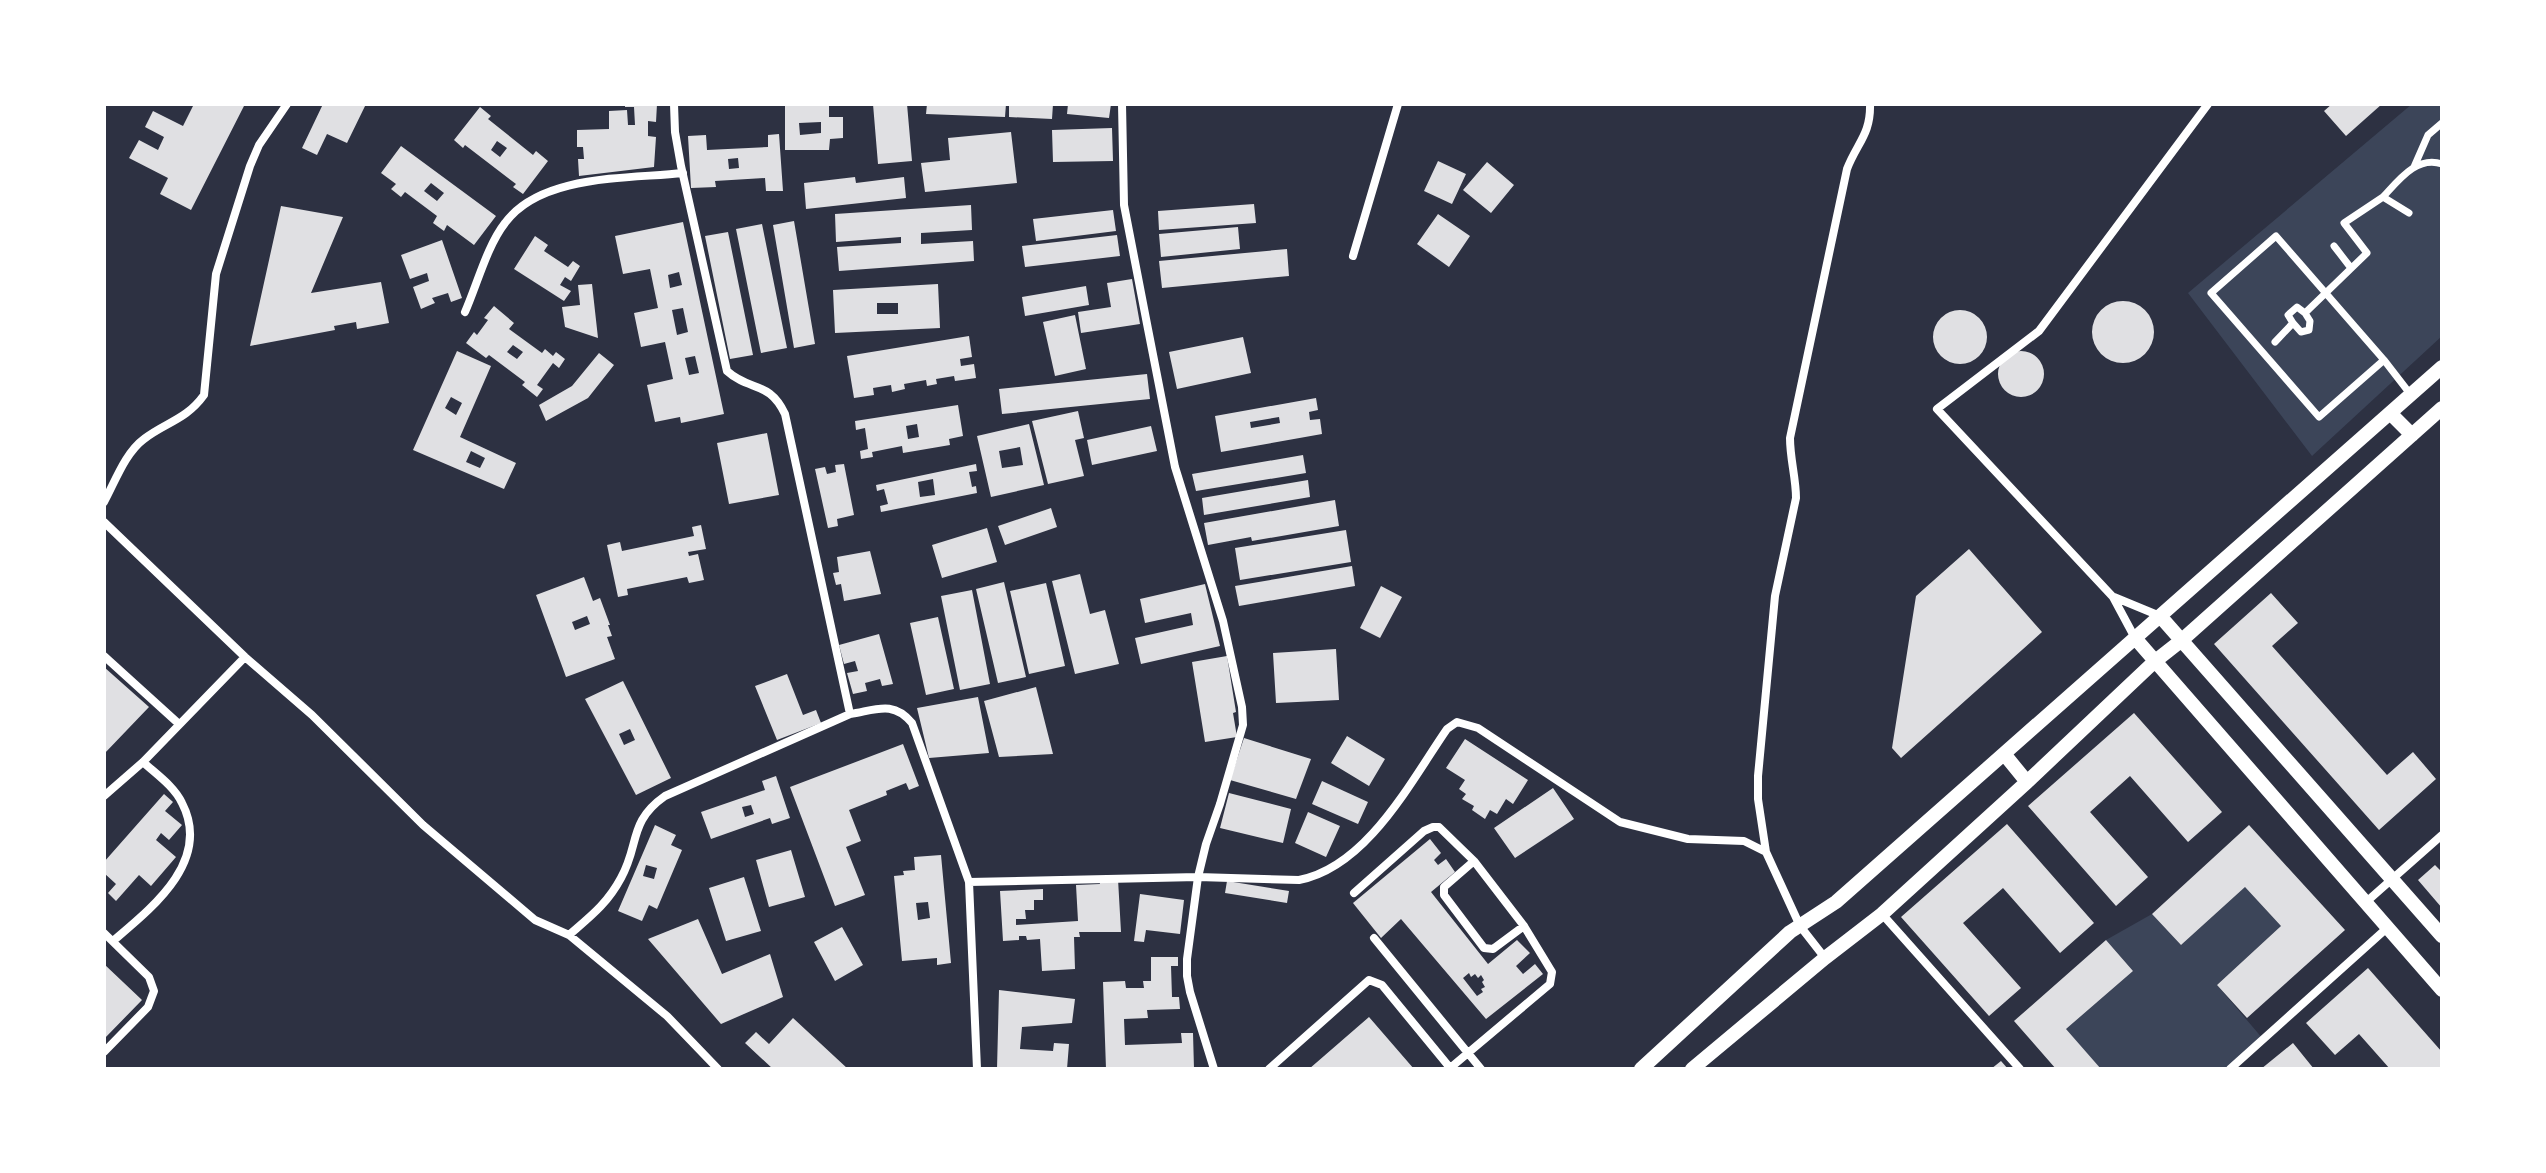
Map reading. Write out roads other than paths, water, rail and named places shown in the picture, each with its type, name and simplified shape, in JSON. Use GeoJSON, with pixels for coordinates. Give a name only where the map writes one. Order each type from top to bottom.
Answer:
{"type":"FeatureCollection","features":[{"type":"Feature","properties":{"kind":"street"},"geometry":{"type":"LineString","coordinates":[[104,502],[128,457],[143,439],[179,420],[204,395],[216,274],[250,166],[259,145],[287,104]]}},
{"type":"Feature","properties":{"kind":"street"},"geometry":{"type":"LineString","coordinates":[[674,104],[675,132],[683,173],[727,371],[736,379],[767,390],[778,399],[785,414],[850,714]]}},
{"type":"Feature","properties":{"kind":"street"},"geometry":{"type":"LineString","coordinates":[[1122,104],[1124,205],[1175,467],[1223,621],[1242,707],[1243,725],[1198,877],[1187,976],[1214,1069]]}},
{"type":"Feature","properties":{"kind":"street"},"geometry":{"type":"LineString","coordinates":[[1353,256],[1398,104]]}},
{"type":"Feature","properties":{"kind":"street"},"geometry":{"type":"LineString","coordinates":[[1825,958],[1800,926],[1766,852],[1758,799],[1758,776],[1775,596],[1796,498],[1790,438],[1847,169],[1866,136],[1870,104]]}},
{"type":"Feature","properties":{"kind":"street"},"geometry":{"type":"LineString","coordinates":[[2208,104],[2039,331],[1937,409],[2113,597],[2135,638],[2154,662],[2442,990]]}},
{"type":"Feature","properties":{"kind":"street"},"geometry":{"type":"LineString","coordinates":[[2305,313],[2367,253],[2344,223],[2383,197],[2421,160],[2428,135],[2442,123]]}},
{"type":"Feature","properties":{"kind":"street"},"geometry":{"type":"LineString","coordinates":[[2421,160],[2442,164]]}},
{"type":"Feature","properties":{"kind":"street"},"geometry":{"type":"LineString","coordinates":[[465,312],[498,233],[514,212],[535,197],[563,185],[683,173]]}},
{"type":"Feature","properties":{"kind":"street"},"geometry":{"type":"LineString","coordinates":[[2383,197],[2409,213]]}},
{"type":"Feature","properties":{"kind":"street"},"geometry":{"type":"LineString","coordinates":[[2384,360],[2319,417],[2211,293],[2276,236],[2384,360],[2411,395]]}},
{"type":"Feature","properties":{"kind":"street"},"geometry":{"type":"LineString","coordinates":[[2334,246],[2351,268]]}},
{"type":"Feature","properties":{"kind":"street"},"geometry":{"type":"LineString","coordinates":[[2297,307],[2310,321],[2309,330],[2301,332],[2293,323],[2288,315],[2297,307]]}},
{"type":"Feature","properties":{"kind":"street"},"geometry":{"type":"LineString","coordinates":[[2275,342],[2293,323]]}},
{"type":"Feature","properties":{"kind":"street"},"geometry":{"type":"LineString","coordinates":[[1641,1069],[1800,926],[1836,902],[2005,755],[2442,367]]}},
{"type":"Feature","properties":{"kind":"street"},"geometry":{"type":"LineString","coordinates":[[1692,1069],[1882,914],[2154,662],[2442,408]]}},
{"type":"Feature","properties":{"kind":"street"},"geometry":{"type":"LineString","coordinates":[[2390,413],[2412,435]]}},
{"type":"Feature","properties":{"kind":"street"},"geometry":{"type":"LineString","coordinates":[[104,522],[245,657],[312,715],[423,825],[535,920],[569,935],[667,1016],[718,1069]]}},
{"type":"Feature","properties":{"kind":"street"},"geometry":{"type":"LineString","coordinates":[[2113,597],[2160,616],[2442,936]]}},
{"type":"Feature","properties":{"kind":"street"},"geometry":{"type":"LineString","coordinates":[[104,656],[179,724]]}},
{"type":"Feature","properties":{"kind":"street"},"geometry":{"type":"LineString","coordinates":[[104,796],[143,762],[245,657]]}},
{"type":"Feature","properties":{"kind":"street"},"geometry":{"type":"LineString","coordinates":[[569,935],[608,901],[624,874],[639,821],[651,806],[665,796],[850,714],[891,707],[903,711],[912,723],[969,882],[977,1069]]}},
{"type":"Feature","properties":{"kind":"street"},"geometry":{"type":"LineString","coordinates":[[969,882],[1198,877],[1299,880],[1313,877],[1335,867],[1389,817],[1447,729],[1457,722],[1478,728],[1620,822],[1688,839],[1744,841],[1766,852]]}},
{"type":"Feature","properties":{"kind":"street"},"geometry":{"type":"LineString","coordinates":[[2005,755],[2027,782]]}},
{"type":"Feature","properties":{"kind":"street"},"geometry":{"type":"LineString","coordinates":[[113,941],[161,899],[180,873],[187,856],[188,826],[181,801],[143,762]]}},
{"type":"Feature","properties":{"kind":"street"},"geometry":{"type":"LineString","coordinates":[[1269,1069],[1369,980],[1382,985],[1450,1069],[1550,984],[1552,972],[1524,926],[1474,861],[1439,827],[1424,831],[1354,893]]}},
{"type":"Feature","properties":{"kind":"street"},"geometry":{"type":"LineString","coordinates":[[2365,903],[2442,835]]}},
{"type":"Feature","properties":{"kind":"street"},"geometry":{"type":"LineString","coordinates":[[1474,861],[1444,887],[1444,895],[1484,948],[1493,949],[1524,926]]}},
{"type":"Feature","properties":{"kind":"street"},"geometry":{"type":"LineString","coordinates":[[1882,914],[2020,1069]]}},
{"type":"Feature","properties":{"kind":"street"},"geometry":{"type":"LineString","coordinates":[[2230,1069],[2387,928]]}},
{"type":"Feature","properties":{"kind":"street"},"geometry":{"type":"LineString","coordinates":[[104,933],[149,977],[154,991],[148,1007],[104,1052]]}},
{"type":"Feature","properties":{"kind":"street"},"geometry":{"type":"LineString","coordinates":[[1374,938],[1481,1069]]}}]}
